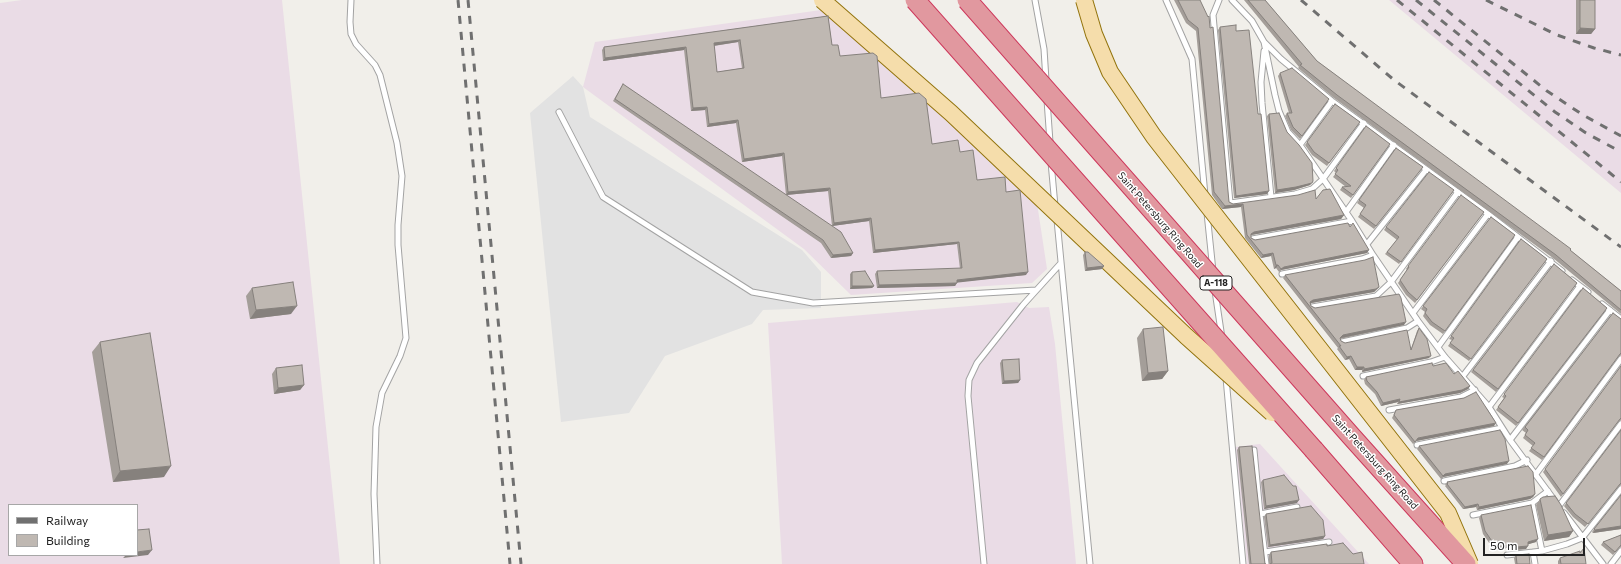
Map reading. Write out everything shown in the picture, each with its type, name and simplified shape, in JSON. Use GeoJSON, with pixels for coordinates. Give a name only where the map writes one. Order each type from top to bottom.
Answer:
{"type":"FeatureCollection","features":[{"type":"Feature","properties":{"kind":"highway"},"geometry":{"type":"LineString","coordinates":[[916,0],[1413,564]]}},
{"type":"Feature","properties":{"kind":"highway","name":"Saint Petersburg Ring Road"},"geometry":{"type":"LineString","coordinates":[[966,0],[1466,564]]}},
{"type":"Feature","properties":{"kind":"main road"},"geometry":{"type":"LineString","coordinates":[[822,0],[951,113],[1186,336],[1314,450]]}},
{"type":"Feature","properties":{"kind":"main road"},"geometry":{"type":"LineString","coordinates":[[1084,0],[1094,34],[1110,72],[1154,138],[1448,513],[1470,564]]}},
{"type":"Feature","properties":{"kind":"lane"},"geometry":{"type":"LineString","coordinates":[[351,0],[351,34],[356,44],[375,65],[380,75],[398,150],[402,176],[398,245],[406,338],[400,356],[382,393],[376,427],[374,494],[378,564]]}},
{"type":"Feature","properties":{"kind":"lane"},"geometry":{"type":"LineString","coordinates":[[1035,0],[1044,49],[1050,152],[1090,564]]}},
{"type":"Feature","properties":{"kind":"lane"},"geometry":{"type":"LineString","coordinates":[[1166,0],[1192,58],[1216,303],[1221,324],[1224,355]]}},
{"type":"Feature","properties":{"kind":"lane"},"geometry":{"type":"LineString","coordinates":[[1219,0],[1212,15],[1230,203],[1295,194],[1312,189],[1322,180],[1364,123]]}},
{"type":"Feature","properties":{"kind":"lane"},"geometry":{"type":"LineString","coordinates":[[1232,0],[1252,22],[1264,42],[1281,59],[1332,101],[1551,261],[1592,296]]}},
{"type":"Feature","properties":{"kind":"lane"},"geometry":{"type":"LineString","coordinates":[[1264,42],[1261,96],[1271,197]]}},
{"type":"Feature","properties":{"kind":"lane"},"geometry":{"type":"LineString","coordinates":[[1264,42],[1279,111],[1288,132],[1300,145],[1322,180],[1352,220],[1372,255],[1418,321],[1445,357],[1489,407],[1510,440],[1527,460],[1582,538],[1603,564]]}},
{"type":"Feature","properties":{"kind":"lane"},"geometry":{"type":"LineString","coordinates":[[1300,145],[1332,101]]}},
{"type":"Feature","properties":{"kind":"lane"},"geometry":{"type":"LineString","coordinates":[[559,112],[603,197],[752,292],[813,303],[1036,290]]}},
{"type":"Feature","properties":{"kind":"lane"},"geometry":{"type":"LineString","coordinates":[[1346,212],[1394,146]]}},
{"type":"Feature","properties":{"kind":"lane"},"geometry":{"type":"LineString","coordinates":[[1367,244],[1426,170]]}},
{"type":"Feature","properties":{"kind":"lane"},"geometry":{"type":"LineString","coordinates":[[1312,307],[1376,296],[1391,282],[1458,192]]}},
{"type":"Feature","properties":{"kind":"lane"},"geometry":{"type":"LineString","coordinates":[[1413,313],[1488,214]]}},
{"type":"Feature","properties":{"kind":"lane"},"geometry":{"type":"LineString","coordinates":[[1252,239],[1352,220]]}},
{"type":"Feature","properties":{"kind":"lane"},"geometry":{"type":"LineString","coordinates":[[1438,347],[1518,237]]}},
{"type":"Feature","properties":{"kind":"lane"},"geometry":{"type":"LineString","coordinates":[[1282,274],[1362,259],[1372,255]]}},
{"type":"Feature","properties":{"kind":"lane"},"geometry":{"type":"LineString","coordinates":[[1463,376],[1551,261]]}},
{"type":"Feature","properties":{"kind":"lane"},"geometry":{"type":"LineString","coordinates":[[984,564],[968,396],[969,380],[977,364],[1036,290],[1061,263]]}},
{"type":"Feature","properties":{"kind":"lane"},"geometry":{"type":"LineString","coordinates":[[1489,407],[1580,286]]}},
{"type":"Feature","properties":{"kind":"lane"},"geometry":{"type":"LineString","coordinates":[[1598,301],[1621,319]]}},
{"type":"Feature","properties":{"kind":"lane"},"geometry":{"type":"LineString","coordinates":[[1510,440],[1610,310]]}},
{"type":"Feature","properties":{"kind":"lane"},"geometry":{"type":"LineString","coordinates":[[1342,342],[1407,328],[1418,321]]}},
{"type":"Feature","properties":{"kind":"lane"},"geometry":{"type":"LineString","coordinates":[[1362,376],[1431,362],[1445,357]]}},
{"type":"Feature","properties":{"kind":"lane"},"geometry":{"type":"LineString","coordinates":[[1536,474],[1621,359]]}},
{"type":"Feature","properties":{"kind":"lane"},"geometry":{"type":"LineString","coordinates":[[1225,363],[1243,564]]}},
{"type":"Feature","properties":{"kind":"lane"},"geometry":{"type":"LineString","coordinates":[[1389,410],[1462,397],[1475,390]]}},
{"type":"Feature","properties":{"kind":"lane"},"geometry":{"type":"LineString","coordinates":[[1559,506],[1621,424]]}},
{"type":"Feature","properties":{"kind":"lane"},"geometry":{"type":"LineString","coordinates":[[1417,445],[1502,428]]}},
{"type":"Feature","properties":{"kind":"lane"},"geometry":{"type":"LineString","coordinates":[[1254,450],[1266,564]]}},
{"type":"Feature","properties":{"kind":"lane"},"geometry":{"type":"LineString","coordinates":[[1444,481],[1515,466],[1527,460]]}},
{"type":"Feature","properties":{"kind":"lane"},"geometry":{"type":"LineString","coordinates":[[1507,555],[1542,551],[1582,538],[1621,488]]}},
{"type":"Feature","properties":{"kind":"lane"},"geometry":{"type":"LineString","coordinates":[[1473,515],[1532,503],[1548,491]]}},
{"type":"Feature","properties":{"kind":"lane"},"geometry":{"type":"LineString","coordinates":[[1532,503],[1542,551]]}},
{"type":"Feature","properties":{"kind":"lane"},"geometry":{"type":"LineString","coordinates":[[1260,514],[1297,507]]}},
{"type":"Feature","properties":{"kind":"lane"},"geometry":{"type":"LineString","coordinates":[[1265,552],[1329,542]]}},
{"type":"Feature","properties":{"kind":"lane"},"geometry":{"type":"LineString","coordinates":[[1611,564],[1621,551]]}},
{"type":"Feature","properties":{"kind":"lane"},"geometry":{"type":"LineString","coordinates":[[1533,552],[1535,564]]}},
{"type":"Feature","properties":{"kind":"shaded area"},"geometry":{"type":"Polygon","coordinates":[[[22,0],[282,0],[340,564],[0,564],[0,3],[22,0]]]}},
{"type":"Feature","properties":{"kind":"shaded area"},"geometry":{"type":"Polygon","coordinates":[[[1389,0],[1621,0],[1621,193],[1389,0]]]}},
{"type":"Feature","properties":{"kind":"shaded area"},"geometry":{"type":"Polygon","coordinates":[[[828,9],[1037,203],[1047,269],[1032,283],[851,295],[804,249],[583,87],[595,42],[828,9]]]}},
{"type":"Feature","properties":{"kind":"shaded area"},"geometry":{"type":"Polygon","coordinates":[[[573,76],[583,87],[590,117],[802,250],[821,272],[821,308],[763,310],[752,324],[665,356],[629,413],[561,422],[530,113],[573,76]]]}},
{"type":"Feature","properties":{"kind":"shaded area"},"geometry":{"type":"Polygon","coordinates":[[[1017,302],[1029,308],[1049,307],[1055,344],[1076,564],[782,564],[768,323],[1017,302]]]}},
{"type":"Feature","properties":{"kind":"shaded area"},"geometry":{"type":"Polygon","coordinates":[[[1260,444],[1369,564],[1247,564],[1235,447],[1260,444]]]}},
{"type":"Feature","properties":{"kind":"building"},"geometry":{"type":"Polygon","coordinates":[[[1178,0],[1200,0],[1208,17],[1209,16],[1210,28],[1213,27],[1229,202],[1233,204],[1298,195],[1315,190],[1316,199],[1323,190],[1330,189],[1344,215],[1254,232],[1251,234],[1251,238],[1255,240],[1348,223],[1350,227],[1353,223],[1369,250],[1284,267],[1281,269],[1278,265],[1276,265],[1273,253],[1263,255],[1247,235],[1243,204],[1225,206],[1214,192],[1198,28],[1188,20],[1178,0]]]}},
{"type":"Feature","properties":{"kind":"building"},"geometry":{"type":"Polygon","coordinates":[[[1248,0],[1265,0],[1317,61],[1571,249],[1570,250],[1621,291],[1621,310],[1556,255],[1337,95],[1300,65],[1302,64],[1248,0]]]}},
{"type":"Feature","properties":{"kind":"building"},"geometry":{"type":"Polygon","coordinates":[[[1580,0],[1595,0],[1595,29],[1580,28],[1580,0]]]}},
{"type":"Feature","properties":{"kind":"building"},"geometry":{"type":"Polygon","coordinates":[[[828,16],[832,45],[838,45],[840,56],[873,53],[877,56],[881,98],[919,93],[926,99],[932,144],[958,140],[960,152],[973,150],[977,180],[1005,177],[1006,192],[1020,190],[1028,272],[957,280],[957,283],[879,285],[877,271],[962,268],[959,242],[875,250],[871,218],[834,223],[830,188],[788,192],[784,153],[744,159],[738,120],[709,124],[707,107],[693,108],[686,47],[605,58],[604,47],[828,16]],[[740,40],[714,43],[717,72],[744,68],[740,40]]]}},
{"type":"Feature","properties":{"kind":"building"},"geometry":{"type":"Polygon","coordinates":[[[1236,25],[1236,31],[1249,30],[1258,114],[1261,114],[1269,191],[1236,196],[1220,27],[1236,25]]]}},
{"type":"Feature","properties":{"kind":"building"},"geometry":{"type":"Polygon","coordinates":[[[1292,68],[1329,99],[1302,136],[1293,127],[1287,113],[1292,113],[1280,73],[1292,68]]]}},
{"type":"Feature","properties":{"kind":"building"},"geometry":{"type":"Polygon","coordinates":[[[623,84],[841,232],[853,253],[833,255],[823,240],[615,99],[623,84]]]}},
{"type":"Feature","properties":{"kind":"building"},"geometry":{"type":"Polygon","coordinates":[[[1335,104],[1360,122],[1329,163],[1314,152],[1307,142],[1335,104]]]}},
{"type":"Feature","properties":{"kind":"building"},"geometry":{"type":"Polygon","coordinates":[[[1279,113],[1287,132],[1312,163],[1312,183],[1277,190],[1269,114],[1279,113]]]}},
{"type":"Feature","properties":{"kind":"building"},"geometry":{"type":"Polygon","coordinates":[[[1366,126],[1390,144],[1353,195],[1342,187],[1351,186],[1335,174],[1338,170],[1336,168],[1366,126]]]}},
{"type":"Feature","properties":{"kind":"building"},"geometry":{"type":"Polygon","coordinates":[[[1396,148],[1423,167],[1376,226],[1360,214],[1366,205],[1359,200],[1396,148]]]}},
{"type":"Feature","properties":{"kind":"building"},"geometry":{"type":"Polygon","coordinates":[[[1429,172],[1454,190],[1401,262],[1387,252],[1399,237],[1386,227],[1429,172]]]}},
{"type":"Feature","properties":{"kind":"building"},"geometry":{"type":"Polygon","coordinates":[[[1461,195],[1484,212],[1417,300],[1408,292],[1400,280],[1409,267],[1408,266],[1461,195]]]}},
{"type":"Feature","properties":{"kind":"building"},"geometry":{"type":"Polygon","coordinates":[[[1491,217],[1515,235],[1445,331],[1432,322],[1425,313],[1427,309],[1423,306],[1491,217]]]}},
{"type":"Feature","properties":{"kind":"building"},"geometry":{"type":"Polygon","coordinates":[[[1521,239],[1547,259],[1471,359],[1450,343],[1454,338],[1451,336],[1521,239]]]}},
{"type":"Feature","properties":{"kind":"building"},"geometry":{"type":"Polygon","coordinates":[[[1085,252],[1088,252],[1104,266],[1087,268],[1085,252]]]}},
{"type":"Feature","properties":{"kind":"building"},"geometry":{"type":"Polygon","coordinates":[[[1373,257],[1379,287],[1376,289],[1313,300],[1310,302],[1311,306],[1315,308],[1399,294],[1406,322],[1343,335],[1340,338],[1341,341],[1345,343],[1407,330],[1411,350],[1419,328],[1427,339],[1431,356],[1364,369],[1364,367],[1357,367],[1351,356],[1347,357],[1339,346],[1341,346],[1285,275],[1365,260],[1373,257]]]}},
{"type":"Feature","properties":{"kind":"building"},"geometry":{"type":"Polygon","coordinates":[[[1554,264],[1577,283],[1498,389],[1473,370],[1554,264]]]}},
{"type":"Feature","properties":{"kind":"building"},"geometry":{"type":"Polygon","coordinates":[[[865,271],[874,286],[852,286],[852,272],[865,271]]]}},
{"type":"Feature","properties":{"kind":"building"},"geometry":{"type":"Polygon","coordinates":[[[293,282],[297,306],[256,310],[252,288],[293,282]]]}},
{"type":"Feature","properties":{"kind":"building"},"geometry":{"type":"Polygon","coordinates":[[[1583,288],[1607,308],[1518,423],[1498,407],[1506,396],[1504,394],[1583,288]]]}},
{"type":"Feature","properties":{"kind":"building"},"geometry":{"type":"Polygon","coordinates":[[[1613,313],[1621,319],[1621,353],[1544,457],[1531,448],[1535,443],[1525,435],[1528,430],[1525,427],[1613,313]]]}},
{"type":"Feature","properties":{"kind":"building"},"geometry":{"type":"Polygon","coordinates":[[[1163,327],[1168,371],[1148,373],[1143,329],[1163,327]]]}},
{"type":"Feature","properties":{"kind":"building"},"geometry":{"type":"Polygon","coordinates":[[[150,333],[171,466],[120,471],[100,342],[150,333]]]}},
{"type":"Feature","properties":{"kind":"building"},"geometry":{"type":"Polygon","coordinates":[[[1019,359],[1020,380],[1004,381],[1002,360],[1019,359]]]}},
{"type":"Feature","properties":{"kind":"building"},"geometry":{"type":"Polygon","coordinates":[[[1432,363],[1433,366],[1446,363],[1454,374],[1458,371],[1470,386],[1462,390],[1399,402],[1400,399],[1383,403],[1377,392],[1367,381],[1366,377],[1432,363]]]}},
{"type":"Feature","properties":{"kind":"building"},"geometry":{"type":"Polygon","coordinates":[[[302,365],[304,385],[278,388],[276,368],[302,365]]]}},
{"type":"Feature","properties":{"kind":"building"},"geometry":{"type":"Polygon","coordinates":[[[1621,366],[1621,418],[1563,494],[1545,469],[1621,366]]]}},
{"type":"Feature","properties":{"kind":"building"},"geometry":{"type":"Polygon","coordinates":[[[1476,392],[1496,423],[1418,438],[1415,442],[1394,415],[1396,410],[1464,398],[1476,392]]]}},
{"type":"Feature","properties":{"kind":"building"},"geometry":{"type":"Polygon","coordinates":[[[1500,430],[1505,439],[1509,461],[1445,474],[1443,476],[1419,446],[1500,430]]]}},
{"type":"Feature","properties":{"kind":"building"},"geometry":{"type":"Polygon","coordinates":[[[1621,430],[1621,483],[1588,524],[1575,514],[1566,503],[1621,430]]]}},
{"type":"Feature","properties":{"kind":"building"},"geometry":{"type":"Polygon","coordinates":[[[1252,446],[1265,564],[1251,564],[1239,447],[1252,446]]]}},
{"type":"Feature","properties":{"kind":"building"},"geometry":{"type":"Polygon","coordinates":[[[1528,466],[1533,472],[1535,494],[1532,496],[1479,507],[1478,504],[1465,507],[1447,484],[1447,482],[1528,466]]]}},
{"type":"Feature","properties":{"kind":"building"},"geometry":{"type":"Polygon","coordinates":[[[1284,475],[1293,486],[1296,486],[1299,500],[1266,506],[1263,480],[1284,475]]]}},
{"type":"Feature","properties":{"kind":"building"},"geometry":{"type":"Polygon","coordinates":[[[1621,495],[1621,526],[1595,530],[1594,529],[1621,495]]]}},
{"type":"Feature","properties":{"kind":"building"},"geometry":{"type":"Polygon","coordinates":[[[1555,496],[1561,505],[1573,531],[1548,535],[1540,499],[1543,497],[1555,496]]]}},
{"type":"Feature","properties":{"kind":"building"},"geometry":{"type":"Polygon","coordinates":[[[1531,505],[1538,539],[1528,542],[1528,546],[1516,547],[1515,544],[1496,547],[1485,531],[1481,515],[1531,505]]]}},
{"type":"Feature","properties":{"kind":"building"},"geometry":{"type":"Polygon","coordinates":[[[1311,506],[1323,520],[1325,536],[1270,545],[1266,514],[1311,506]]]}},
{"type":"Feature","properties":{"kind":"building"},"geometry":{"type":"Polygon","coordinates":[[[149,529],[152,550],[138,552],[138,530],[149,529]]]}},
{"type":"Feature","properties":{"kind":"building"},"geometry":{"type":"Polygon","coordinates":[[[1621,535],[1621,545],[1615,552],[1603,542],[1621,535]]]}},
{"type":"Feature","properties":{"kind":"building"},"geometry":{"type":"Polygon","coordinates":[[[1343,543],[1353,554],[1362,552],[1364,564],[1270,564],[1272,563],[1271,552],[1343,543]]]}},
{"type":"Feature","properties":{"kind":"building"},"geometry":{"type":"Polygon","coordinates":[[[1584,548],[1586,564],[1561,564],[1560,558],[1580,551],[1580,553],[1584,548]]]}},
{"type":"Feature","properties":{"kind":"building"},"geometry":{"type":"Polygon","coordinates":[[[1529,554],[1530,564],[1517,564],[1516,555],[1529,554]]]}},
{"type":"Feature","properties":{"kind":"railway"},"geometry":{"type":"LineString","coordinates":[[458,0],[510,564]]}},
{"type":"Feature","properties":{"kind":"railway"},"geometry":{"type":"LineString","coordinates":[[468,0],[521,564]]}},
{"type":"Feature","properties":{"kind":"railway"},"geometry":{"type":"LineString","coordinates":[[1301,0],[1394,80],[1621,247]]}},
{"type":"Feature","properties":{"kind":"railway"},"geometry":{"type":"LineString","coordinates":[[1397,0],[1621,182]]}},
{"type":"Feature","properties":{"kind":"railway"},"geometry":{"type":"LineString","coordinates":[[1416,0],[1555,112],[1586,133],[1621,152]]}},
{"type":"Feature","properties":{"kind":"railway"},"geometry":{"type":"LineString","coordinates":[[1434,0],[1547,91],[1583,115],[1621,136]]}},
{"type":"Feature","properties":{"kind":"railway"},"geometry":{"type":"LineString","coordinates":[[1486,0],[1557,35],[1594,48],[1621,55]]}}]}
